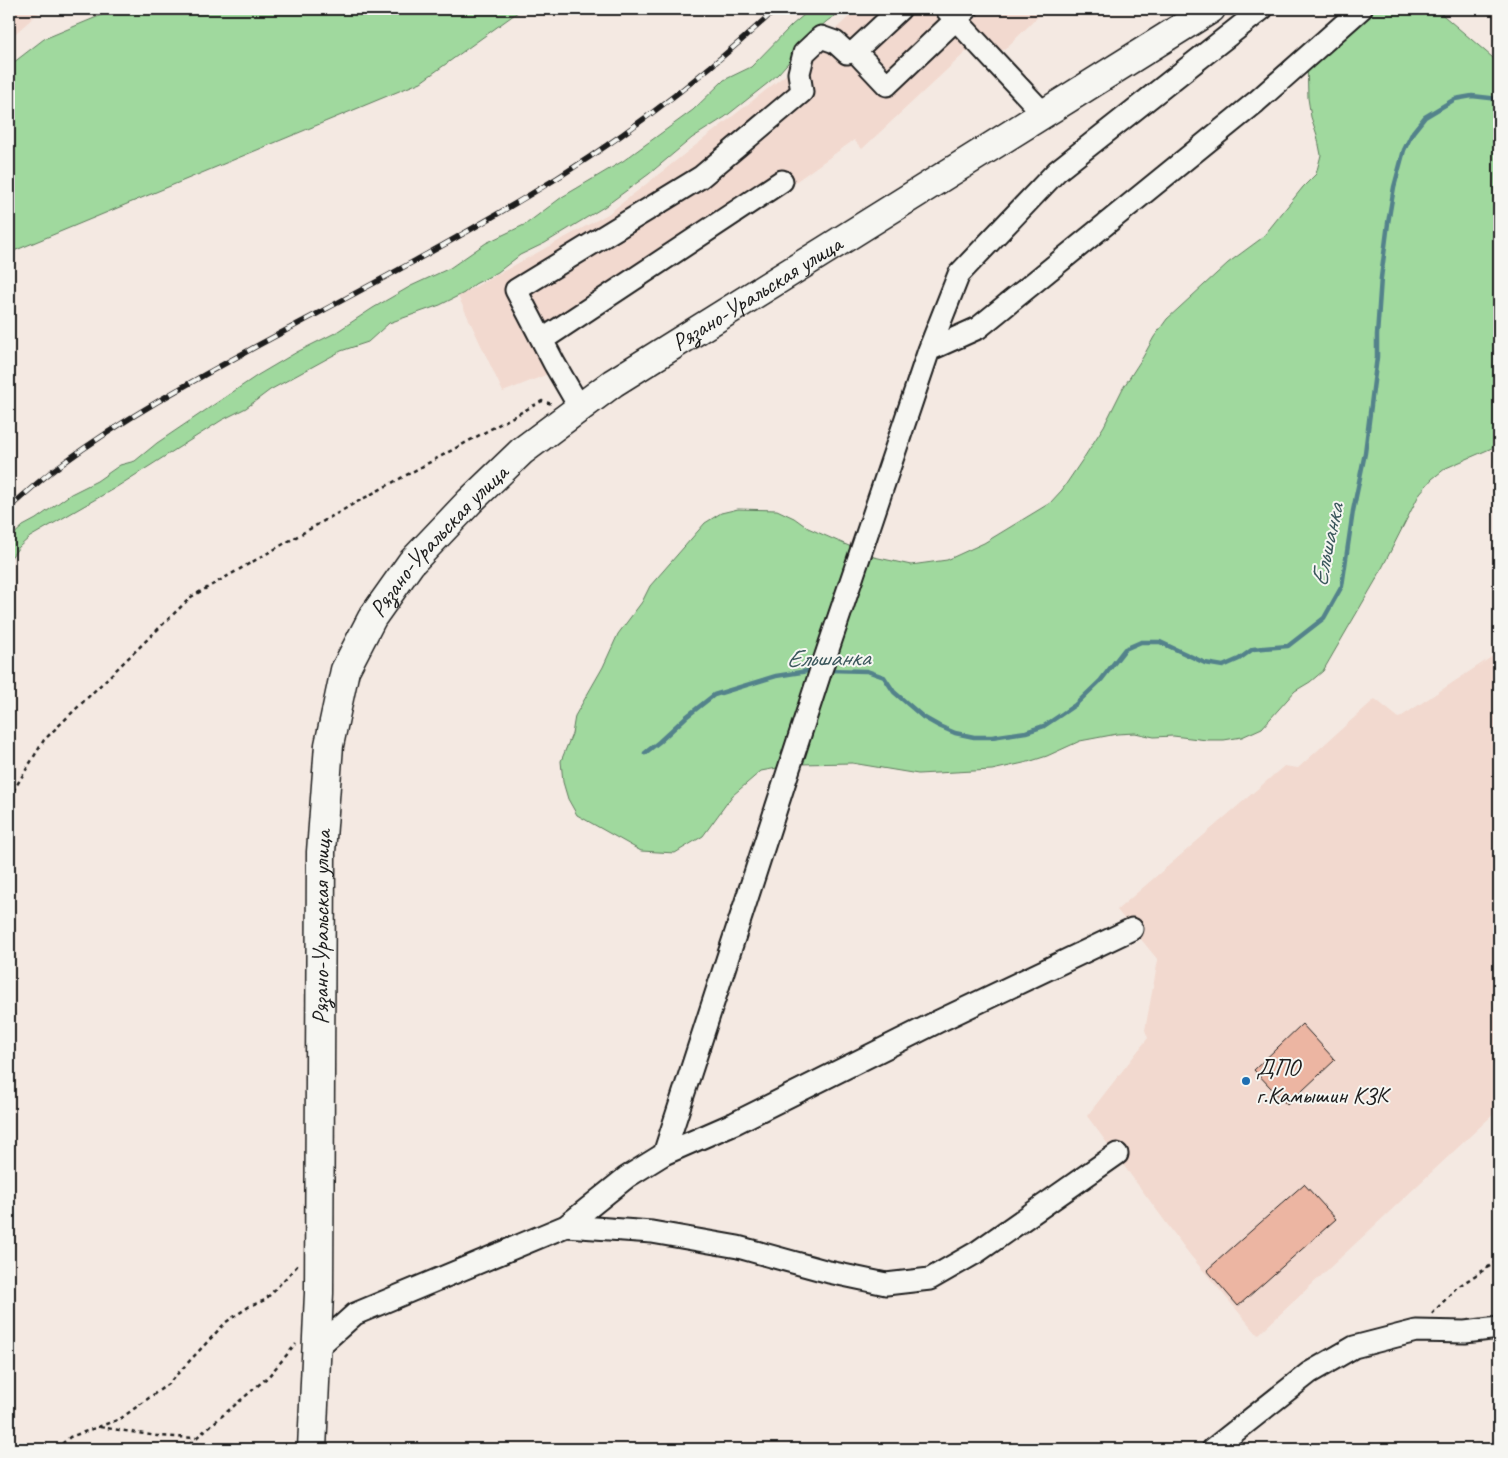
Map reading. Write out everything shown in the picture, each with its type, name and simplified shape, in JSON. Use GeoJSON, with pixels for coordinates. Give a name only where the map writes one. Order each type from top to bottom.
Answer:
{"type":"FeatureCollection","features":[{"type":"Feature","properties":{"kind":"main road","name":"Рязано-Уральская улица"},"geometry":{"type":"LineString","coordinates":[[312,1449],[307,1344],[319,1283],[321,852],[329,745],[345,670],[372,618],[411,563],[470,501],[522,451],[613,383],[1211,9]]}},
{"type":"Feature","properties":{"kind":"street"},"geometry":{"type":"LineString","coordinates":[[578,409],[516,290],[701,177],[802,92],[799,74],[804,52],[821,37],[835,42],[847,53],[855,51],[900,9]]}},
{"type":"Feature","properties":{"kind":"street"},"geometry":{"type":"LineString","coordinates":[[664,1154],[821,670],[929,350],[959,274],[1057,171],[1262,9]]}},
{"type":"Feature","properties":{"kind":"street"},"geometry":{"type":"LineString","coordinates":[[929,350],[978,328],[1256,102],[1361,9]]}},
{"type":"Feature","properties":{"kind":"street"},"geometry":{"type":"LineString","coordinates":[[855,51],[886,85],[957,12],[1044,114]]}},
{"type":"Feature","properties":{"kind":"street"},"geometry":{"type":"LineString","coordinates":[[542,340],[782,181]]}},
{"type":"Feature","properties":{"kind":"street"},"geometry":{"type":"LineString","coordinates":[[307,1344],[355,1314],[566,1226],[627,1177],[664,1154],[735,1123],[937,1022],[1132,929]]}},
{"type":"Feature","properties":{"kind":"street"},"geometry":{"type":"LineString","coordinates":[[566,1226],[652,1232],[738,1247],[829,1272],[886,1284],[930,1279],[977,1252],[1117,1154]]}},
{"type":"Feature","properties":{"kind":"street"},"geometry":{"type":"LineString","coordinates":[[1213,1449],[1309,1373],[1354,1347],[1416,1331],[1466,1332],[1499,1328]]}},
{"type":"Feature","properties":{"kind":"path"},"geometry":{"type":"LineString","coordinates":[[9,798],[44,740],[191,597],[357,502],[542,401],[578,409]]}},
{"type":"Feature","properties":{"kind":"path"},"geometry":{"type":"LineString","coordinates":[[1416,1331],[1456,1288],[1499,1260]]}},
{"type":"Feature","properties":{"kind":"path"},"geometry":{"type":"LineString","coordinates":[[56,1449],[70,1437],[120,1419],[168,1384],[226,1322],[250,1306],[265,1300],[299,1264]]}},
{"type":"Feature","properties":{"kind":"path"},"geometry":{"type":"LineString","coordinates":[[185,1449],[307,1344]]}},
{"type":"Feature","properties":{"kind":"path"},"geometry":{"type":"LineString","coordinates":[[98,1427],[157,1436],[196,1438]]}},
{"type":"Feature","properties":{"kind":"shaded area"},"geometry":{"type":"Polygon","coordinates":[[[9,9],[43,9],[9,39],[9,9]]]}},
{"type":"Feature","properties":{"kind":"shaded area"},"geometry":{"type":"Polygon","coordinates":[[[857,9],[1046,9],[1004,50],[968,50],[862,149],[854,140],[703,248],[554,345],[563,368],[503,392],[458,296],[608,214],[793,69],[857,9]]]}},
{"type":"Feature","properties":{"kind":"shaded area"},"geometry":{"type":"Polygon","coordinates":[[[1499,652],[1499,1109],[1258,1335],[1190,1255],[1087,1116],[1148,1038],[1145,1030],[1158,960],[1117,910],[1284,766],[1298,768],[1375,699],[1399,718],[1499,652]]]}},
{"type":"Feature","properties":{"kind":"green space"},"geometry":{"type":"Polygon","coordinates":[[[116,9],[522,9],[421,82],[9,253],[9,66],[44,39],[116,9]]]}},
{"type":"Feature","properties":{"kind":"green space"},"geometry":{"type":"Polygon","coordinates":[[[811,9],[845,9],[817,30],[768,83],[725,117],[692,138],[649,174],[604,207],[545,243],[520,255],[498,272],[475,284],[464,293],[440,305],[389,323],[368,342],[341,351],[270,390],[246,408],[222,420],[115,488],[30,537],[9,560],[9,539],[23,526],[71,494],[97,481],[120,465],[135,461],[157,443],[258,375],[297,352],[335,333],[411,286],[450,268],[486,243],[526,224],[562,197],[623,161],[693,110],[724,80],[751,67],[792,25],[811,9]]]}},
{"type":"Feature","properties":{"kind":"green space"},"geometry":{"type":"Polygon","coordinates":[[[1393,9],[1437,10],[1499,63],[1499,443],[1492,448],[1446,468],[1432,479],[1420,493],[1377,578],[1323,671],[1295,691],[1262,728],[1242,737],[1207,740],[1173,736],[1154,737],[1135,733],[1117,734],[1080,741],[1047,756],[992,770],[918,774],[852,763],[799,764],[761,771],[732,796],[703,836],[675,853],[641,851],[577,815],[568,799],[563,782],[561,761],[572,734],[575,716],[603,667],[618,634],[642,602],[650,586],[705,523],[721,513],[738,509],[777,510],[794,518],[808,528],[874,557],[911,565],[947,560],[984,543],[1050,503],[1062,490],[1104,426],[1123,388],[1167,319],[1228,263],[1262,238],[1303,187],[1316,174],[1321,155],[1308,98],[1307,58],[1364,11],[1393,9]]]}},
{"type":"Feature","properties":{"kind":"building"},"geometry":{"type":"Polygon","coordinates":[[[1302,1024],[1335,1060],[1287,1105],[1254,1070],[1302,1024]]]}},
{"type":"Feature","properties":{"kind":"building"},"geometry":{"type":"Polygon","coordinates":[[[1304,1184],[1336,1219],[1238,1306],[1207,1270],[1304,1184]]]}},
{"type":"Feature","properties":{"kind":"waterway","name":"Ельшанка"},"geometry":{"type":"LineString","coordinates":[[827,670],[867,671],[884,677],[894,692],[923,717],[939,726],[955,733],[974,737],[992,737],[1026,732],[1044,726],[1075,705],[1101,680],[1125,649],[1141,642],[1160,642],[1205,663],[1223,666],[1239,659],[1253,649],[1288,646],[1324,618],[1342,586],[1353,511],[1365,453],[1377,357],[1381,278],[1388,223],[1394,187],[1404,150],[1413,132],[1425,117],[1455,99],[1472,96],[1499,99]]}},
{"type":"Feature","properties":{"kind":"waterway","name":"Ельшанка"},"geometry":{"type":"LineString","coordinates":[[645,753],[714,695],[776,676],[814,670]]}},
{"type":"Feature","properties":{"kind":"railway"},"geometry":{"type":"LineString","coordinates":[[9,508],[55,469],[132,417],[206,374],[392,274],[559,177],[656,110],[718,61],[776,9]]}},
{"type":"Feature","properties":{"kind":"place","name":"ДПО г.Камышин КЗК"},"geometry":{"type":"Point","coordinates":[1246,1081]}}]}
